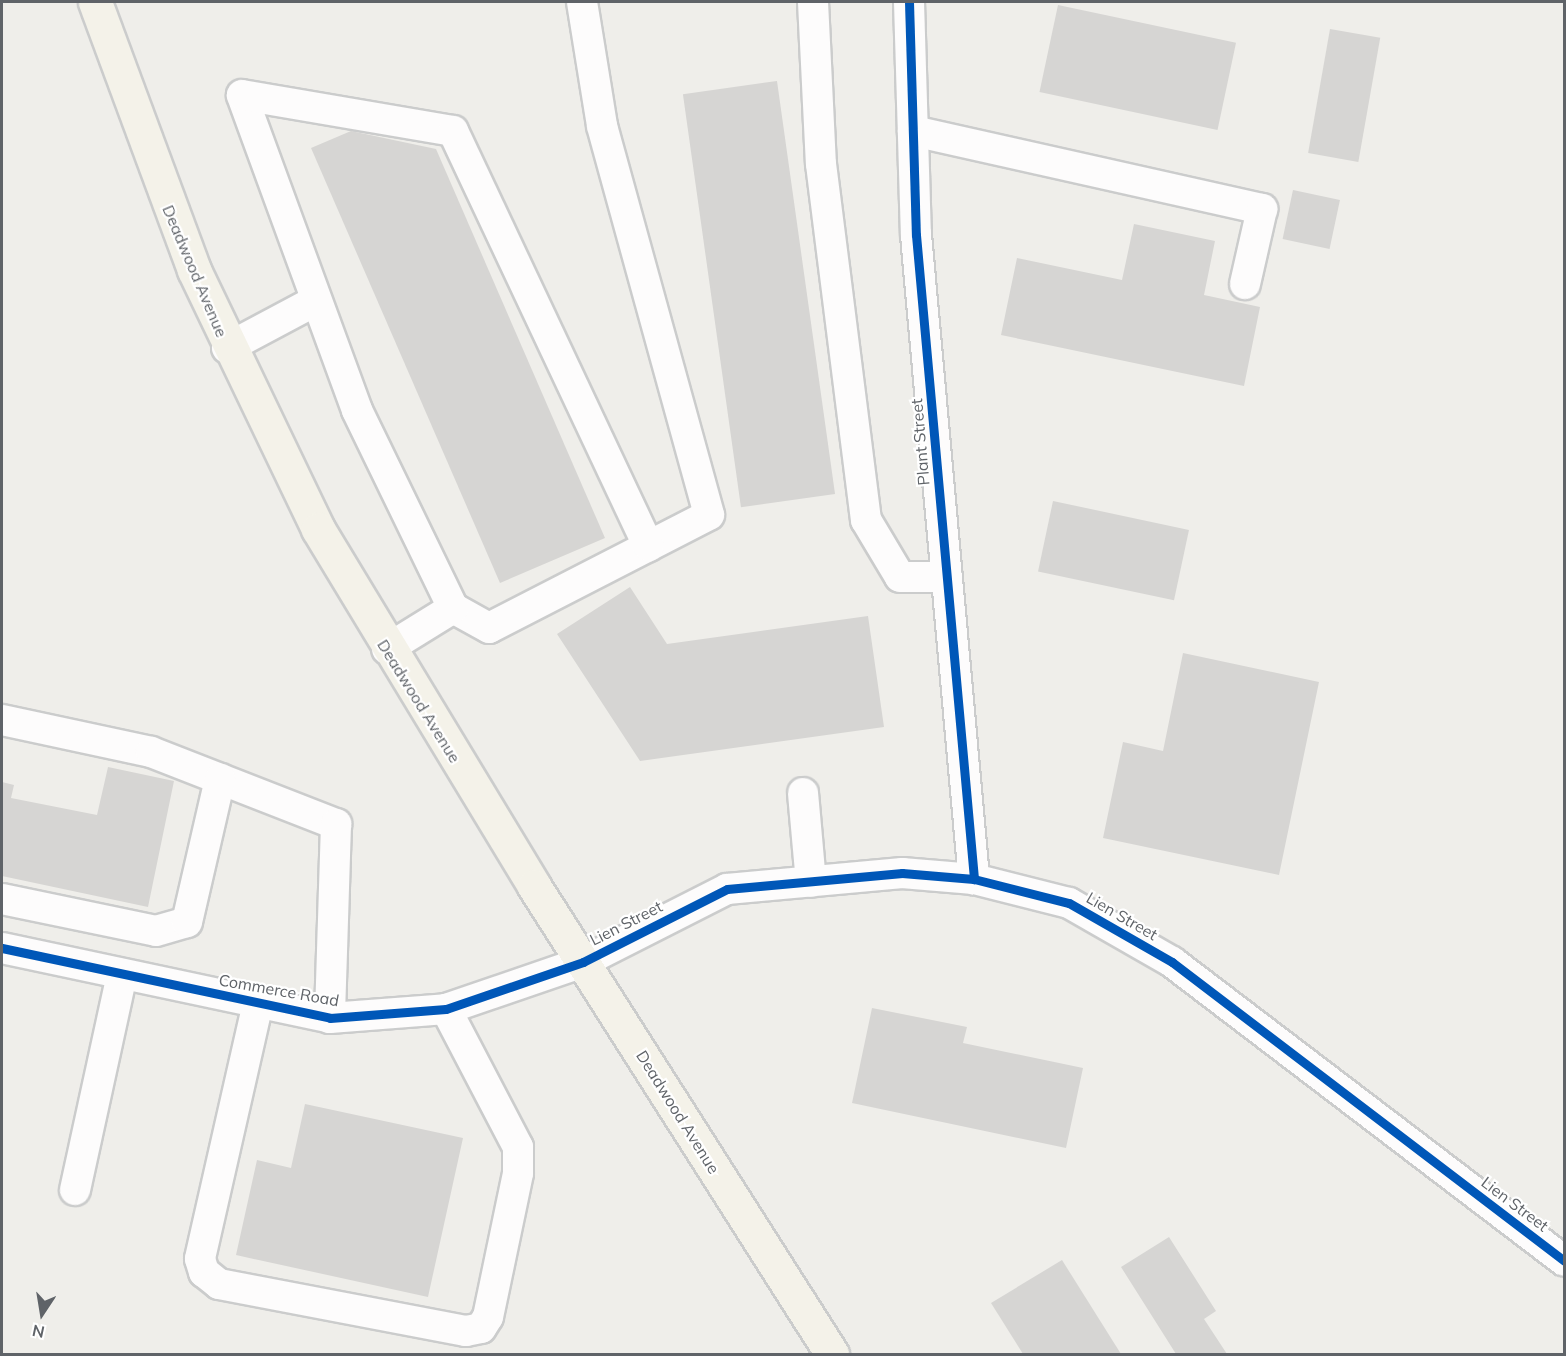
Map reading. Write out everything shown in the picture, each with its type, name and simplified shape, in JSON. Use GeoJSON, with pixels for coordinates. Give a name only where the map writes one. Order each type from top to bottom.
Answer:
{"type":"FeatureCollection","features":[{"type":"Feature","properties":{"kind":"main road","name":"Deadwood Avenue"},"geometry":{"type":"LineString","coordinates":[[95,2],[153,170],[227,348],[318,529],[387,649],[832,1354]]}},
{"type":"Feature","properties":{"kind":"street"},"geometry":{"type":"LineString","coordinates":[[582,2],[602,126],[709,515],[489,628],[453,608],[357,410],[315,302],[242,95],[453,131],[648,546]]}},
{"type":"Feature","properties":{"kind":"street"},"geometry":{"type":"LineString","coordinates":[[813,2],[821,164],[866,520],[900,577],[947,577]]}},
{"type":"Feature","properties":{"kind":"street","name":"Plant Street"},"geometry":{"type":"LineString","coordinates":[[909,2],[916,235],[975,879]]}},
{"type":"Feature","properties":{"kind":"street"},"geometry":{"type":"LineString","coordinates":[[913,131],[1262,209],[1245,285]]}},
{"type":"Feature","properties":{"kind":"street"},"geometry":{"type":"LineString","coordinates":[[227,348],[315,302]]}},
{"type":"Feature","properties":{"kind":"street"},"geometry":{"type":"LineString","coordinates":[[387,649],[453,608]]}},
{"type":"Feature","properties":{"kind":"street"},"geometry":{"type":"LineString","coordinates":[[2,720],[151,752],[336,824],[330,1018]]}},
{"type":"Feature","properties":{"kind":"street"},"geometry":{"type":"LineString","coordinates":[[2,898],[156,931],[187,922],[220,778]]}},
{"type":"Feature","properties":{"kind":"street"},"geometry":{"type":"LineString","coordinates":[[803,793],[811,882]]}},
{"type":"Feature","properties":{"kind":"street","name":"Lien Street"},"geometry":{"type":"LineString","coordinates":[[583,962],[727,889],[902,873],[975,879],[1069,903],[1172,962],[1564,1261]]}},
{"type":"Feature","properties":{"kind":"street","name":"Commerce Road"},"geometry":{"type":"LineString","coordinates":[[2,948],[330,1018],[446,1009],[583,962]]}},
{"type":"Feature","properties":{"kind":"street"},"geometry":{"type":"LineString","coordinates":[[75,1190],[122,974]]}},
{"type":"Feature","properties":{"kind":"street"},"geometry":{"type":"LineString","coordinates":[[258,1003],[200,1259],[204,1272],[219,1284],[466,1331],[481,1328],[488,1317],[518,1173],[518,1147],[446,1009]]}},
{"type":"Feature","properties":{"kind":"building"},"geometry":{"type":"Polygon","coordinates":[[[1058,5],[1236,43],[1218,130],[1039,92],[1058,5]]]}},
{"type":"Feature","properties":{"kind":"building"},"geometry":{"type":"Polygon","coordinates":[[[1330,29],[1380,38],[1358,162],[1308,153],[1330,29]]]}},
{"type":"Feature","properties":{"kind":"building"},"geometry":{"type":"Polygon","coordinates":[[[777,81],[835,494],[741,507],[683,94],[777,81]]]}},
{"type":"Feature","properties":{"kind":"building"},"geometry":{"type":"Polygon","coordinates":[[[351,131],[436,149],[605,538],[500,583],[311,148],[351,131]]]}},
{"type":"Feature","properties":{"kind":"building"},"geometry":{"type":"Polygon","coordinates":[[[1293,190],[1340,200],[1330,249],[1283,239],[1293,190]]]}},
{"type":"Feature","properties":{"kind":"building"},"geometry":{"type":"Polygon","coordinates":[[[1134,224],[1215,241],[1204,295],[1260,307],[1244,386],[1001,335],[1017,258],[1122,280],[1134,224]]]}},
{"type":"Feature","properties":{"kind":"building"},"geometry":{"type":"Polygon","coordinates":[[[1053,501],[1189,530],[1174,600],[1038,571],[1053,501]]]}},
{"type":"Feature","properties":{"kind":"building"},"geometry":{"type":"Polygon","coordinates":[[[630,587],[667,644],[868,616],[884,727],[640,761],[557,634],[630,587]]]}},
{"type":"Feature","properties":{"kind":"building"},"geometry":{"type":"Polygon","coordinates":[[[1183,653],[1319,682],[1279,875],[1103,838],[1123,742],[1163,751],[1183,653]]]}},
{"type":"Feature","properties":{"kind":"building"},"geometry":{"type":"Polygon","coordinates":[[[108,767],[174,781],[148,907],[2,876],[2,782],[14,785],[11,798],[97,815],[108,767]]]}},
{"type":"Feature","properties":{"kind":"building"},"geometry":{"type":"Polygon","coordinates":[[[872,1008],[967,1027],[963,1043],[1083,1068],[1066,1148],[852,1103],[872,1008]]]}},
{"type":"Feature","properties":{"kind":"building"},"geometry":{"type":"Polygon","coordinates":[[[305,1104],[463,1138],[428,1297],[236,1255],[257,1160],[291,1168],[305,1104]]]}},
{"type":"Feature","properties":{"kind":"building"},"geometry":{"type":"Polygon","coordinates":[[[1169,1237],[1216,1311],[1204,1319],[1227,1354],[1176,1354],[1121,1267],[1169,1237]]]}},
{"type":"Feature","properties":{"kind":"building"},"geometry":{"type":"Polygon","coordinates":[[[1062,1260],[1121,1354],[1023,1354],[991,1303],[1062,1260]]]}},
{"type":"Feature","properties":{"kind":"cycle path"},"geometry":{"type":"LineString","coordinates":[[909,2],[916,235],[974,879]]}},
{"type":"Feature","properties":{"kind":"cycle path"},"geometry":{"type":"LineString","coordinates":[[2,948],[330,1018],[446,1009],[583,962],[727,889],[902,873],[974,879],[1069,903],[1172,962],[1564,1261]]}}]}
